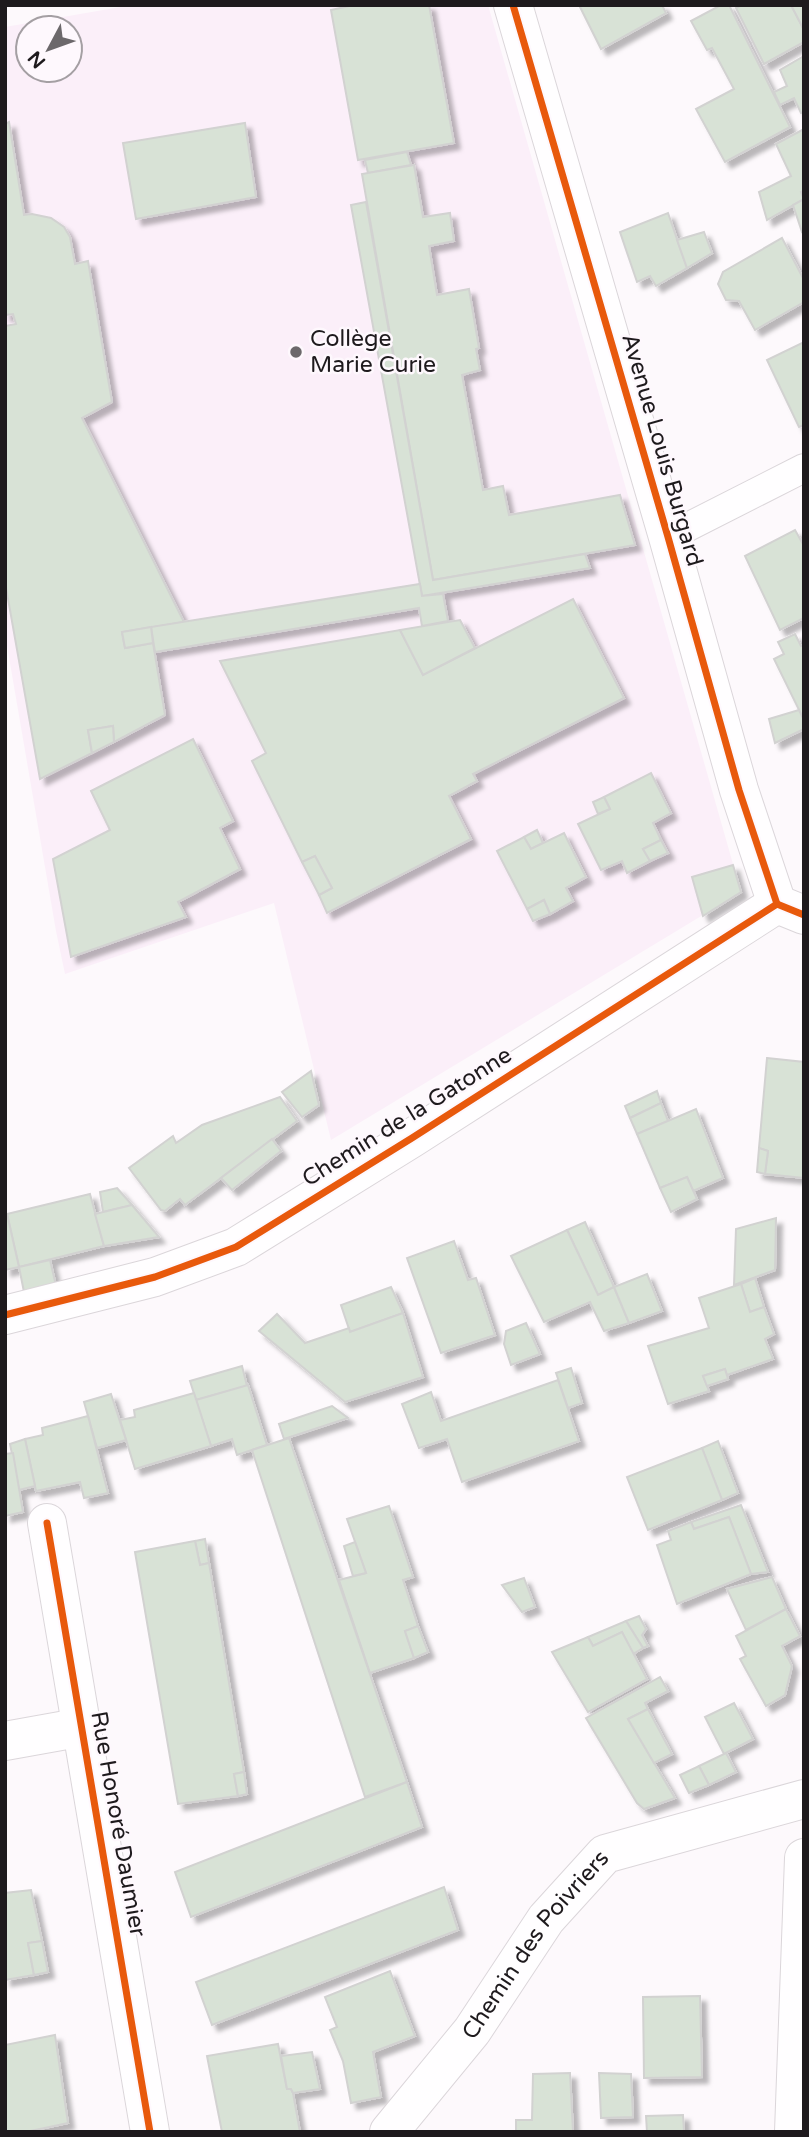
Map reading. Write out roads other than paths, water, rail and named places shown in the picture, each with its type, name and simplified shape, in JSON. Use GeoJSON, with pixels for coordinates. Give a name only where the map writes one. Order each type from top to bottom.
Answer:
{"type":"FeatureCollection","features":[{"type":"Feature","properties":{"kind":"street","name":"Avenue Louis Burgard"},"geometry":{"type":"LineString","coordinates":[[513,5],[739,790],[790,910]]}},
{"type":"Feature","properties":{"kind":"street","name":"Chemin de la Gatonne"},"geometry":{"type":"LineString","coordinates":[[5,1315],[155,1277],[236,1247],[790,910]]}},
{"type":"Feature","properties":{"kind":"street","name":"Rue Honoré Daumier"},"geometry":{"type":"LineString","coordinates":[[47,1523],[150,2132]]}},
{"type":"Feature","properties":{"kind":"street"},"geometry":{"type":"LineString","coordinates":[[5,1741],[83,1727]]}},
{"type":"Feature","properties":{"kind":"street","name":"Chemin des Poivriers"},"geometry":{"type":"LineString","coordinates":[[389,2132],[472,2031],[546,1919],[605,1854],[804,1799]]}},
{"type":"Feature","properties":{"kind":"street"},"geometry":{"type":"LineString","coordinates":[[793,2132],[804,1858]]}},
{"type":"Feature","properties":{"kind":"lane"},"geometry":{"type":"LineString","coordinates":[[668,537],[804,468]]}},
{"type":"Feature","properties":{"kind":"place","name":"Collège Marie Curie"},"geometry":{"type":"Point","coordinates":[296,352]}}]}
